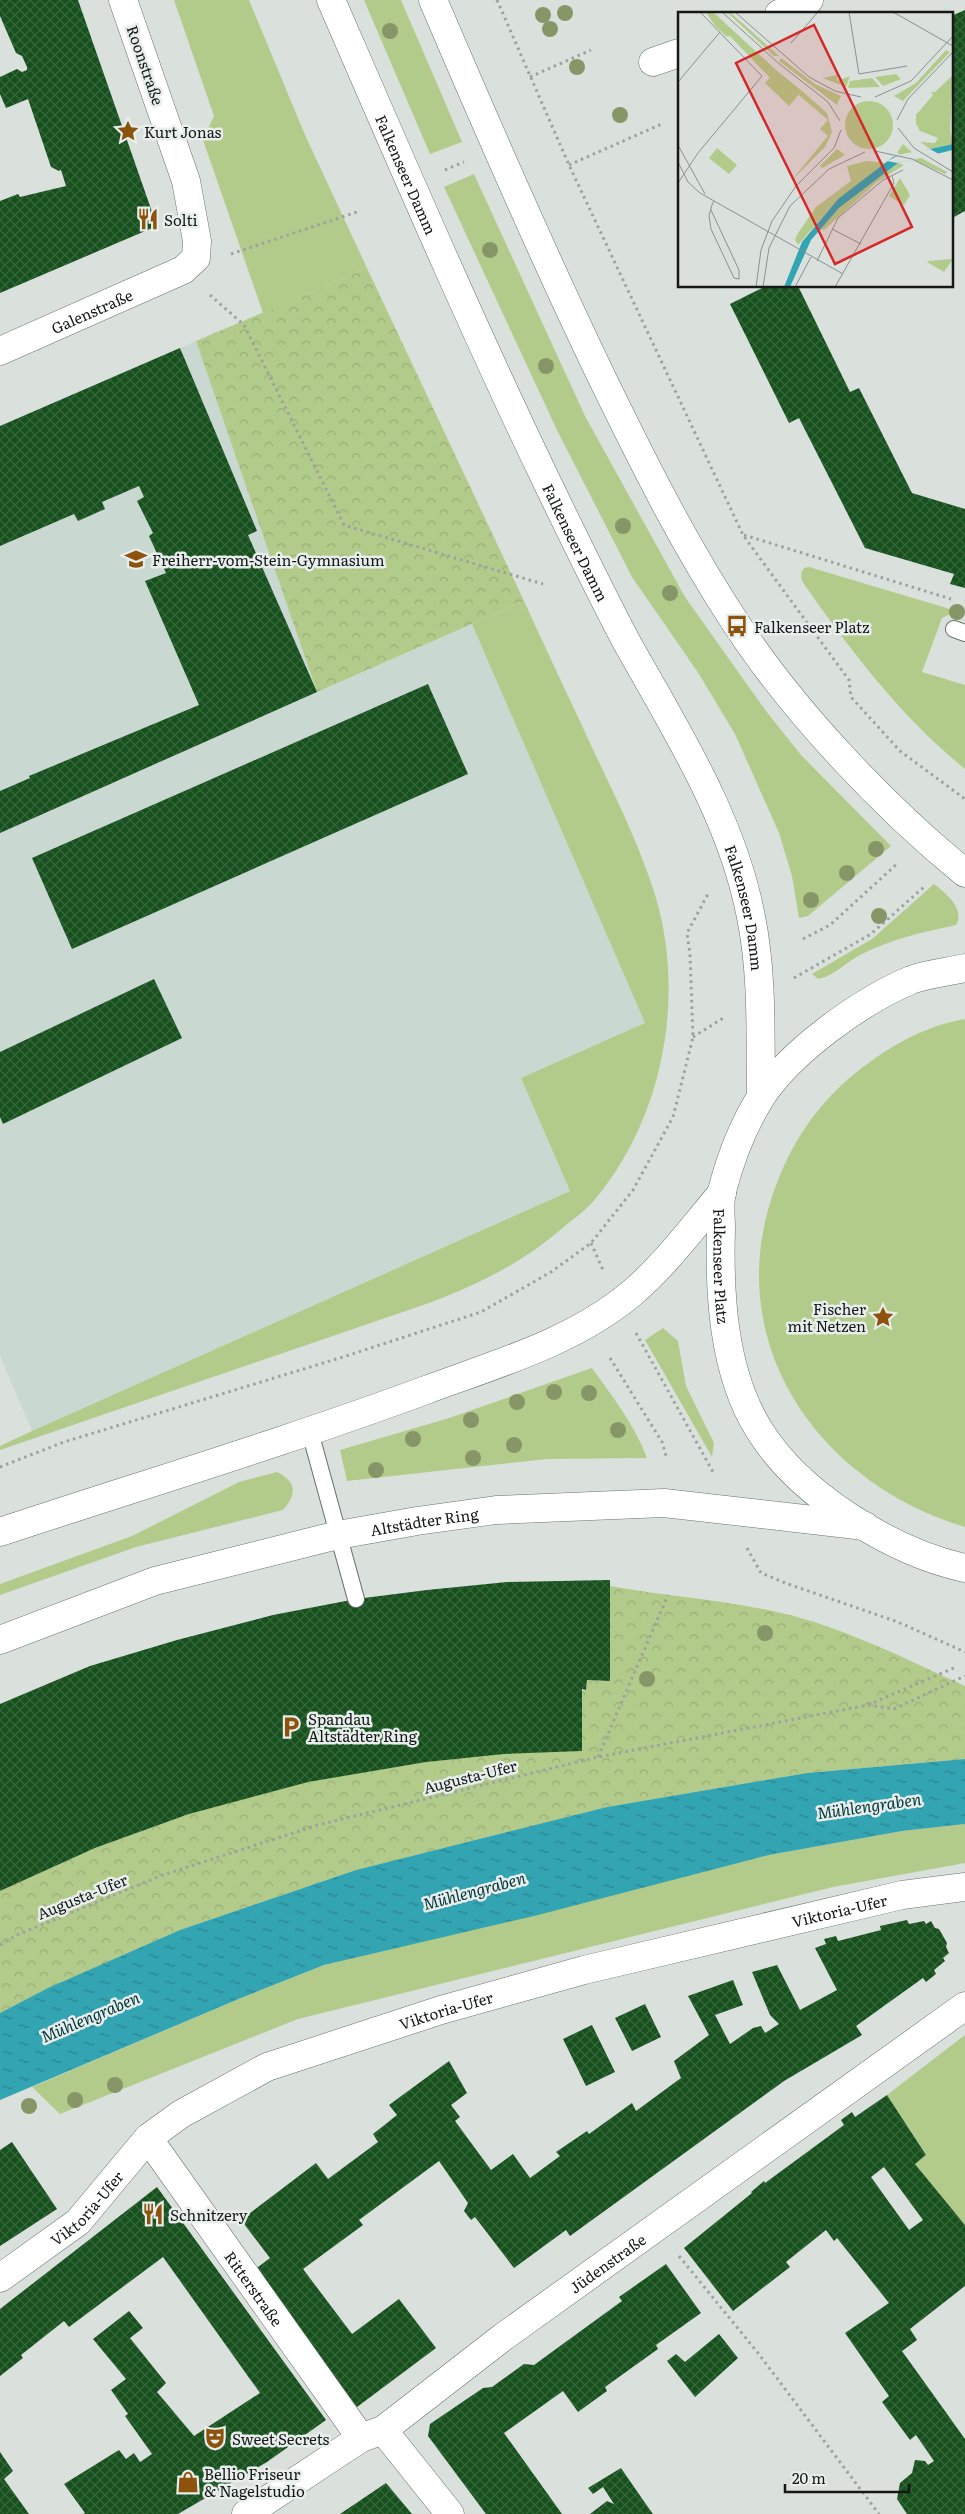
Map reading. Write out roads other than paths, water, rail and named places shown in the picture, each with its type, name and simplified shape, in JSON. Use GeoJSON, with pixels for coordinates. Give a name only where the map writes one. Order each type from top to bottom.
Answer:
{"type":"FeatureCollection","features":[{"type":"Feature","properties":{"kind":"main road","name":"Roonstraße"},"geometry":{"type":"LineString","coordinates":[[123,0],[186,182],[197,249],[196,258],[183,270]]}},
{"type":"Feature","properties":{"kind":"main road","name":"Falkenseer Damm"},"geometry":{"type":"LineString","coordinates":[[331,0],[411,185],[505,394],[625,638],[710,795],[732,848],[751,916],[755,945],[760,998],[761,1096]]}},
{"type":"Feature","properties":{"kind":"main road"},"geometry":{"type":"LineString","coordinates":[[433,0],[496,148],[599,371],[663,502],[737,626],[796,704],[853,766],[925,838],[965,873]]}},
{"type":"Feature","properties":{"kind":"main road"},"geometry":{"type":"LineString","coordinates":[[783,12],[810,0]]}},
{"type":"Feature","properties":{"kind":"main road"},"geometry":{"type":"LineString","coordinates":[[653,62],[678,53]]}},
{"type":"Feature","properties":{"kind":"main road","name":"Galenstraße"},"geometry":{"type":"LineString","coordinates":[[0,351],[183,270]]}},
{"type":"Feature","properties":{"kind":"main road","name":"Falkenseer Platz"},"geometry":{"type":"LineString","coordinates":[[960,1569],[865,1526],[825,1500],[792,1472],[757,1427],[740,1386],[724,1323],[720,1264],[722,1193],[739,1142],[761,1096],[799,1053],[841,1019],[912,980],[965,968]]}},
{"type":"Feature","properties":{"kind":"main road"},"geometry":{"type":"LineString","coordinates":[[0,1532],[310,1432],[501,1363],[587,1324],[632,1293],[676,1248],[722,1193]]}},
{"type":"Feature","properties":{"kind":"main road","name":"Altstädter Ring"},"geometry":{"type":"LineString","coordinates":[[0,1640],[155,1581],[338,1536],[418,1520],[496,1510],[635,1503],[730,1509],[865,1526]]}},
{"type":"Feature","properties":{"kind":"main road","name":"Viktoria-Ufer"},"geometry":{"type":"LineString","coordinates":[[0,2278],[78,2222],[148,2138],[181,2114],[267,2067],[441,2010],[614,1963],[902,1895],[965,1887]]}},
{"type":"Feature","properties":{"kind":"main road","name":"Jüdenstraße"},"geometry":{"type":"LineString","coordinates":[[246,2514],[372,2434],[655,2227],[965,2006]]}},
{"type":"Feature","properties":{"kind":"main road","name":"Ritterstraße"},"geometry":{"type":"LineString","coordinates":[[148,2138],[372,2434],[450,2514]]}},
{"type":"Feature","properties":{"kind":"lane"},"geometry":{"type":"LineString","coordinates":[[310,1432],[356,1599]]}},
{"type":"Feature","properties":{"kind":"water","name":"Mühlengraben"},"geometry":{"type":"Polygon","coordinates":[[[965,1759],[965,1824],[902,1831],[769,1855],[534,1916],[324,1965],[0,2100],[0,2013],[48,1988],[180,1930],[356,1870],[607,1807],[807,1773],[965,1759]]]}},
{"type":"Feature","properties":{"kind":"place","name":"Kurt Jonas"},"geometry":{"type":"Point","coordinates":[128,131]}},
{"type":"Feature","properties":{"kind":"place","name":"Solti"},"geometry":{"type":"Point","coordinates":[148,219]}},
{"type":"Feature","properties":{"kind":"place","name":"Freiherr-vom-Stein-Gymnasium"},"geometry":{"type":"Point","coordinates":[136,559]}},
{"type":"Feature","properties":{"kind":"place","name":"Falkenseer Platz"},"geometry":{"type":"Point","coordinates":[737,626]}},
{"type":"Feature","properties":{"kind":"place","name":"Fischer mit Netzen"},"geometry":{"type":"Point","coordinates":[883,1317]}},
{"type":"Feature","properties":{"kind":"place","name":"Spandau Altstädter Ring"},"geometry":{"type":"Point","coordinates":[291,1727]}},
{"type":"Feature","properties":{"kind":"place","name":"Schnitzery"},"geometry":{"type":"Point","coordinates":[153,2214]}},
{"type":"Feature","properties":{"kind":"place","name":"Sweet Secrets"},"geometry":{"type":"Point","coordinates":[215,2438]}},
{"type":"Feature","properties":{"kind":"place","name":"Bellio Friseur & Nagelstudio"},"geometry":{"type":"Point","coordinates":[188,2482]}}]}
